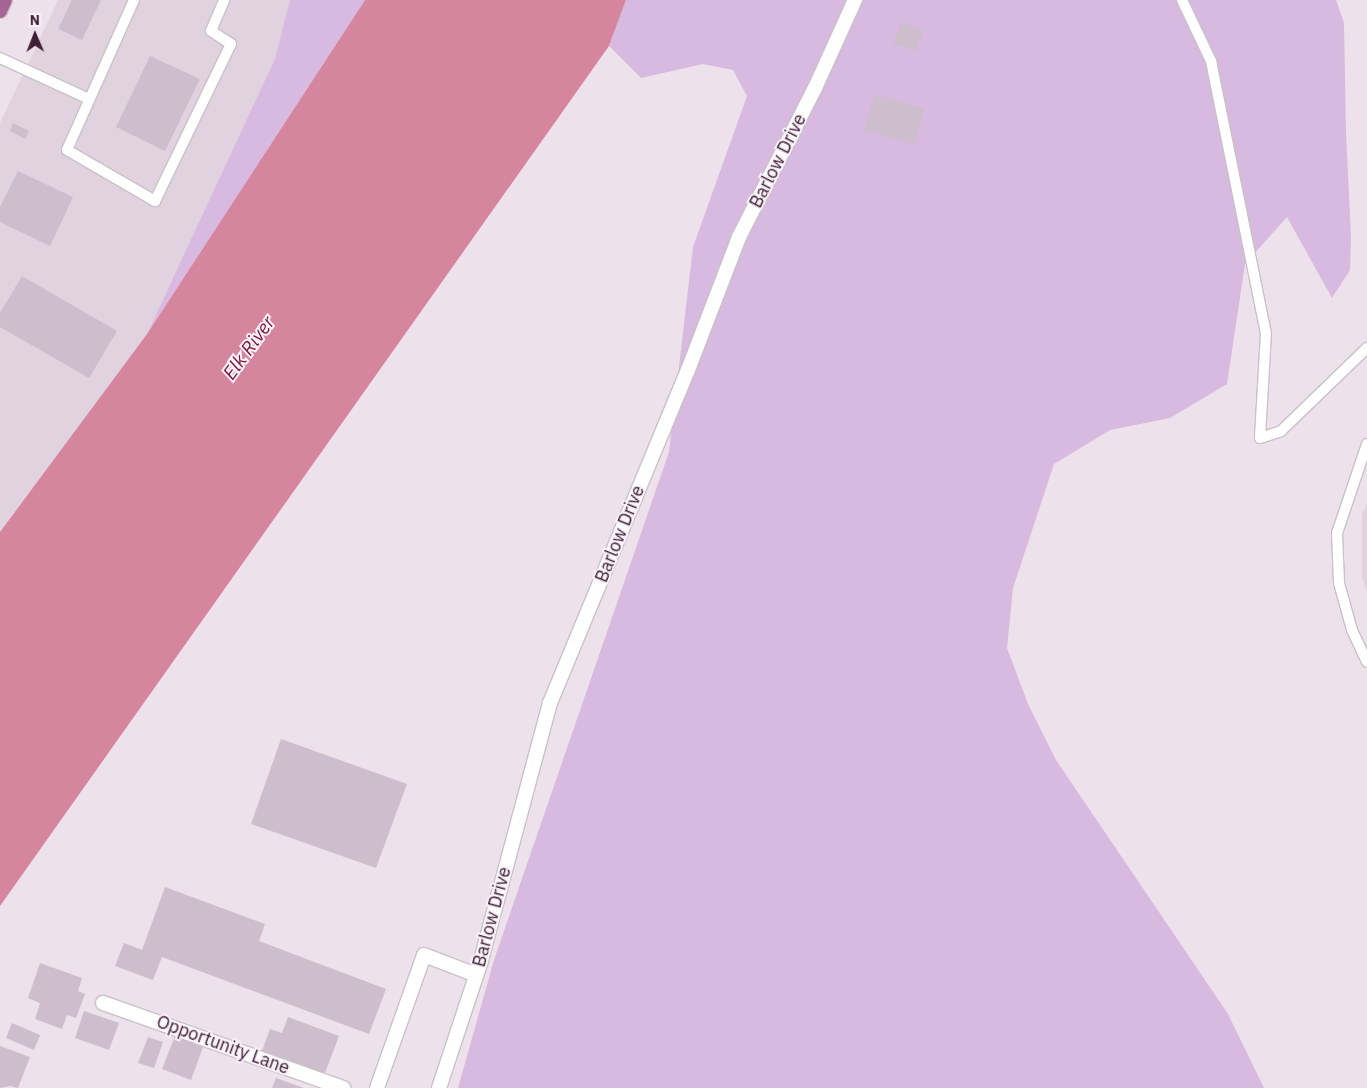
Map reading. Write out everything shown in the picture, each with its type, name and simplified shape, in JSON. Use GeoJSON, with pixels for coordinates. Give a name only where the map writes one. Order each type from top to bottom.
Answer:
{"type":"FeatureCollection","features":[{"type":"Feature","properties":{"kind":"main road"},"geometry":{"type":"LineString","coordinates":[[0,11],[5,0]]}},
{"type":"Feature","properties":{"kind":"street","name":"Barlow Drive"},"geometry":{"type":"LineString","coordinates":[[439,1088],[476,975],[550,703],[688,370],[739,237],[816,88],[855,0]]}},
{"type":"Feature","properties":{"kind":"street"},"geometry":{"type":"LineString","coordinates":[[377,1088],[424,955],[476,975]]}},
{"type":"Feature","properties":{"kind":"street","name":"Opportunity Lane"},"geometry":{"type":"LineString","coordinates":[[102,1003],[343,1088]]}},
{"type":"Feature","properties":{"kind":"lane"},"geometry":{"type":"LineString","coordinates":[[134,0],[67,150],[155,201],[231,44],[211,31],[224,0]]}},
{"type":"Feature","properties":{"kind":"lane"},"geometry":{"type":"LineString","coordinates":[[1182,0],[1211,61],[1266,333],[1260,438],[1282,431],[1367,348]]}},
{"type":"Feature","properties":{"kind":"lane"},"geometry":{"type":"LineString","coordinates":[[0,58],[89,99]]}},
{"type":"Feature","properties":{"kind":"lane"},"geometry":{"type":"LineString","coordinates":[[1367,444],[1336,533],[1339,583],[1352,630],[1367,662]]}},
{"type":"Feature","properties":{"kind":"shaded area"},"geometry":{"type":"Polygon","coordinates":[[[58,0],[290,0],[276,59],[147,334],[0,532],[0,123],[58,0]]]}},
{"type":"Feature","properties":{"kind":"shaded area"},"geometry":{"type":"Polygon","coordinates":[[[290,0],[365,0],[147,334],[275,59],[290,0]]]}},
{"type":"Feature","properties":{"kind":"shaded area"},"geometry":{"type":"Polygon","coordinates":[[[626,0],[1336,0],[1344,23],[1346,132],[1351,237],[1350,270],[1332,298],[1287,217],[1245,264],[1227,384],[1170,418],[1110,430],[1054,464],[1013,588],[1007,648],[1028,704],[1056,760],[1228,1014],[1264,1088],[458,1088],[494,960],[669,452],[693,247],[747,96],[733,70],[703,64],[641,78],[609,46],[626,0]]]}},
{"type":"Feature","properties":{"kind":"shaded area"},"geometry":{"type":"Polygon","coordinates":[[[1367,503],[1367,592],[1362,577],[1362,515],[1367,503]]]}},
{"type":"Feature","properties":{"kind":"water","name":"Elk River"},"geometry":{"type":"Polygon","coordinates":[[[365,0],[626,0],[609,46],[0,906],[0,532],[147,334],[365,0]]]}},
{"type":"Feature","properties":{"kind":"building"},"geometry":{"type":"Polygon","coordinates":[[[72,0],[101,0],[82,40],[58,29],[72,0]]]}},
{"type":"Feature","properties":{"kind":"building"},"geometry":{"type":"Polygon","coordinates":[[[901,22],[923,30],[916,51],[893,44],[901,22]]]}},
{"type":"Feature","properties":{"kind":"building"},"geometry":{"type":"Polygon","coordinates":[[[150,56],[200,79],[165,151],[116,127],[150,56]]]}},
{"type":"Feature","properties":{"kind":"building"},"geometry":{"type":"Polygon","coordinates":[[[875,94],[925,109],[914,145],[864,130],[875,94]]]}},
{"type":"Feature","properties":{"kind":"building"},"geometry":{"type":"Polygon","coordinates":[[[13,123],[29,131],[25,139],[10,131],[13,123]]]}},
{"type":"Feature","properties":{"kind":"building"},"geometry":{"type":"Polygon","coordinates":[[[18,171],[73,197],[50,246],[0,222],[0,207],[18,171]]]}},
{"type":"Feature","properties":{"kind":"building"},"geometry":{"type":"Polygon","coordinates":[[[22,276],[117,331],[89,378],[0,327],[0,313],[22,276]]]}},
{"type":"Feature","properties":{"kind":"building"},"geometry":{"type":"Polygon","coordinates":[[[281,739],[407,784],[376,868],[251,824],[281,739]]]}},
{"type":"Feature","properties":{"kind":"building"},"geometry":{"type":"Polygon","coordinates":[[[165,887],[265,924],[259,941],[386,989],[369,1034],[162,957],[153,980],[115,966],[124,943],[142,950],[165,887]]]}},
{"type":"Feature","properties":{"kind":"building"},"geometry":{"type":"Polygon","coordinates":[[[40,963],[82,978],[78,991],[85,994],[76,1018],[67,1015],[62,1029],[35,1019],[40,1003],[28,998],[40,963]]]}},
{"type":"Feature","properties":{"kind":"building"},"geometry":{"type":"Polygon","coordinates":[[[84,1011],[119,1023],[109,1050],[75,1038],[84,1011]]]}},
{"type":"Feature","properties":{"kind":"building"},"geometry":{"type":"Polygon","coordinates":[[[288,1017],[339,1036],[325,1073],[262,1051],[270,1029],[282,1033],[288,1017]]]}},
{"type":"Feature","properties":{"kind":"building"},"geometry":{"type":"Polygon","coordinates":[[[12,1023],[40,1035],[34,1050],[6,1038],[12,1023]]]}},
{"type":"Feature","properties":{"kind":"building"},"geometry":{"type":"Polygon","coordinates":[[[175,1036],[203,1047],[191,1080],[162,1069],[175,1036]]]}},
{"type":"Feature","properties":{"kind":"building"},"geometry":{"type":"Polygon","coordinates":[[[148,1037],[163,1042],[154,1068],[138,1063],[148,1037]]]}},
{"type":"Feature","properties":{"kind":"building"},"geometry":{"type":"Polygon","coordinates":[[[0,1046],[30,1057],[18,1088],[10,1086],[0,1088],[0,1046]]]}},
{"type":"Feature","properties":{"kind":"building"},"geometry":{"type":"Polygon","coordinates":[[[276,1078],[304,1088],[272,1088],[276,1078]]]}}]}
